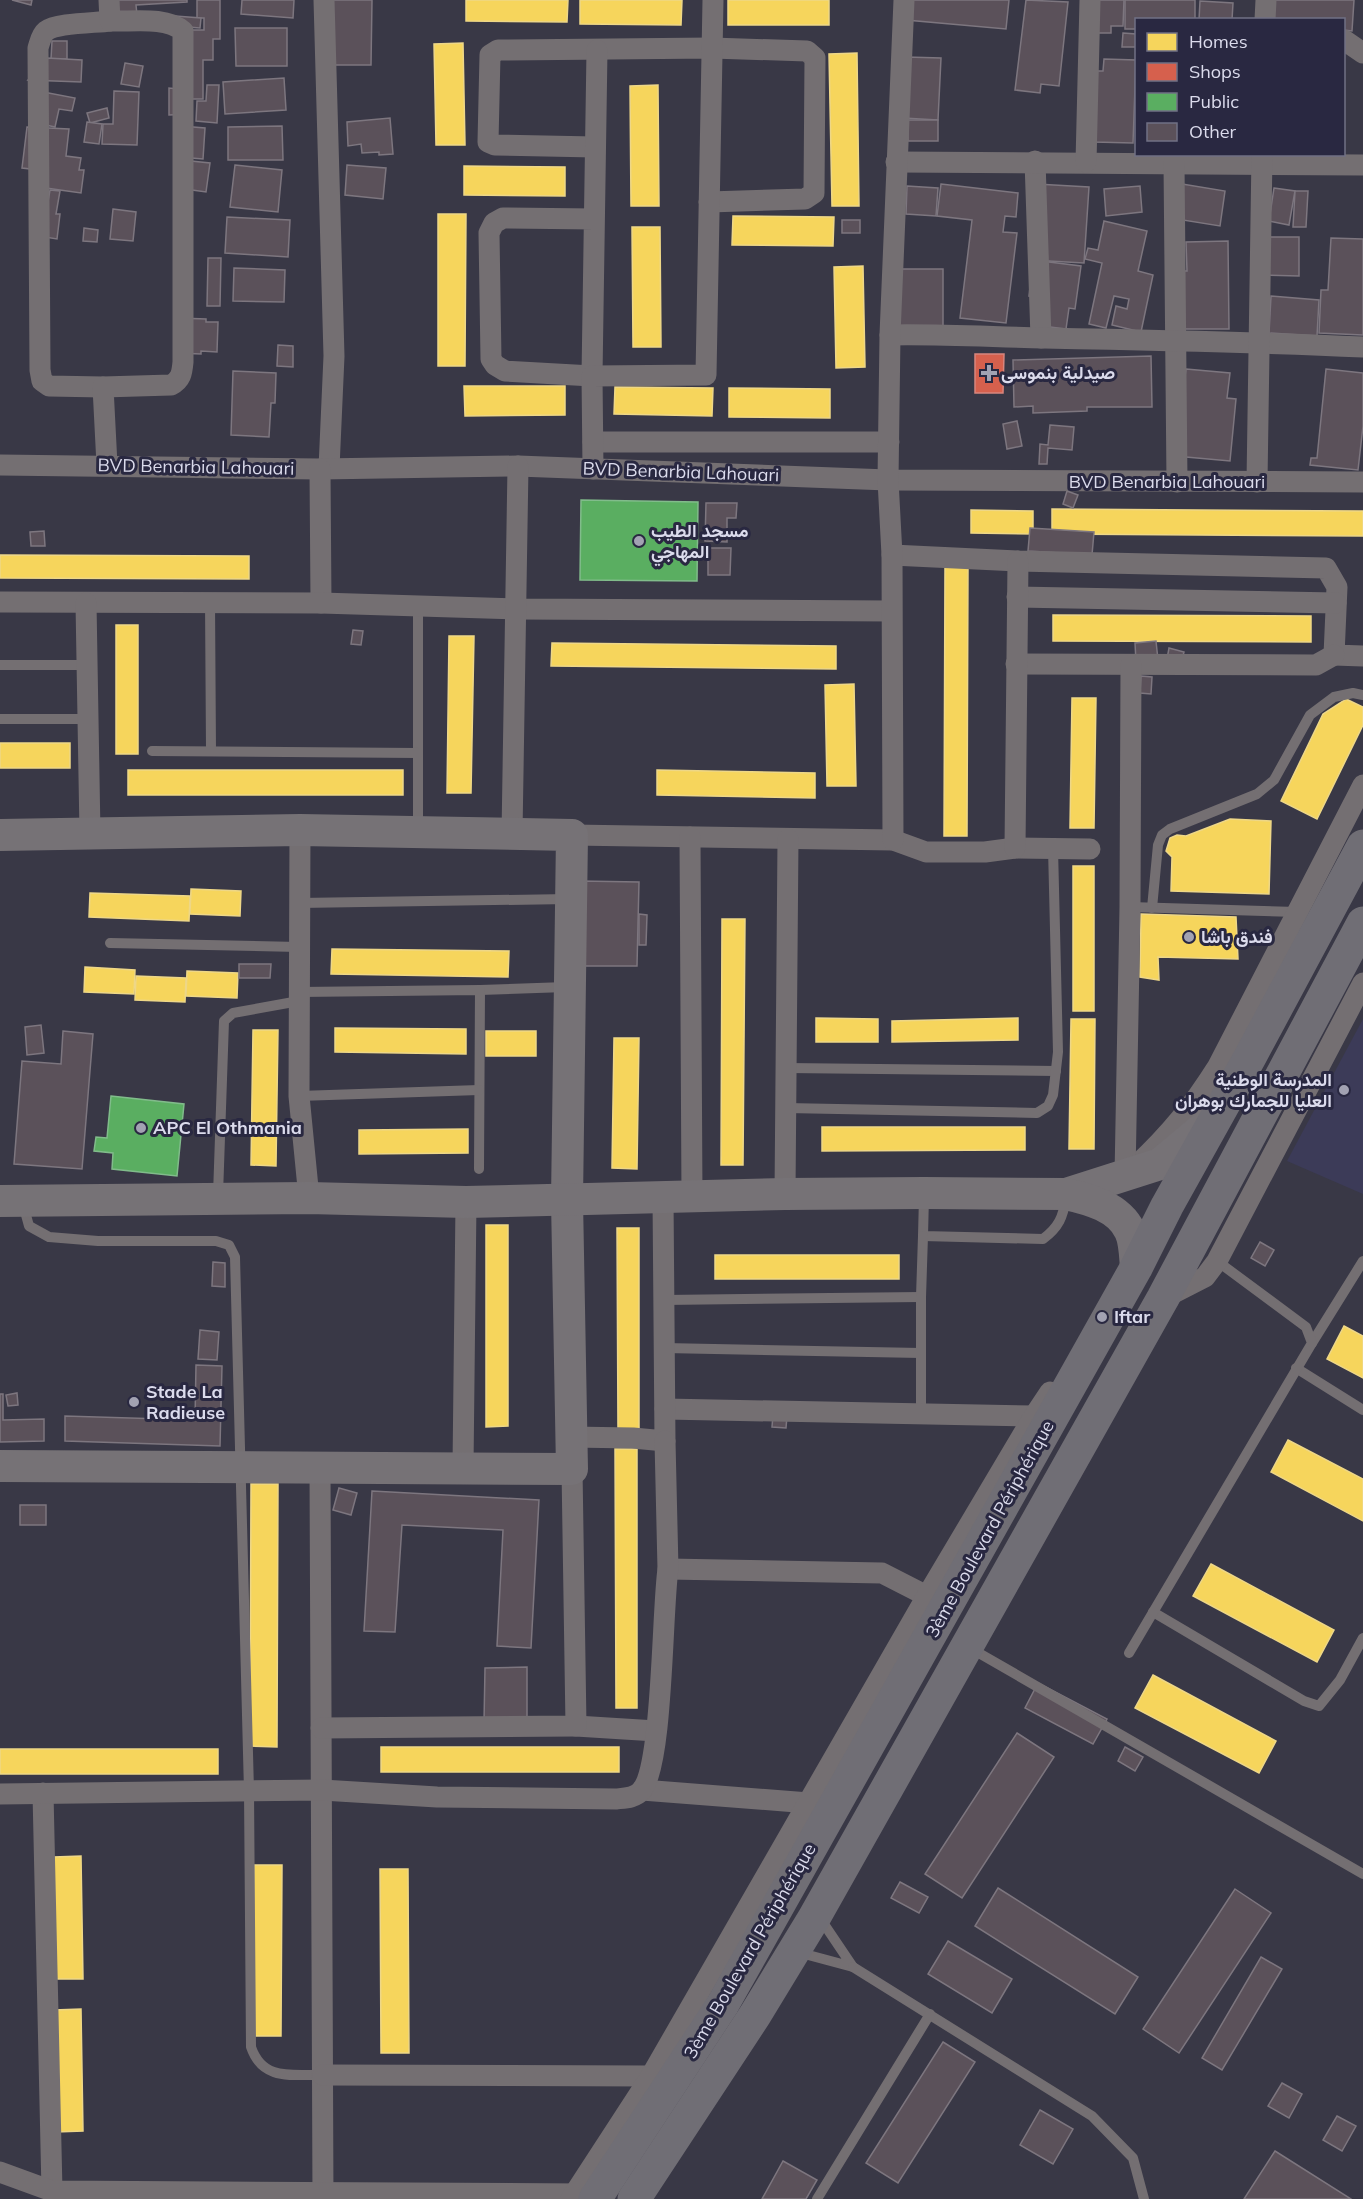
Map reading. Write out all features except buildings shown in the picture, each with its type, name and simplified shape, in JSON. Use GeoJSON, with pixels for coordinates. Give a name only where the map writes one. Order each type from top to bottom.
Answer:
{"type":"FeatureCollection","features":[{"type":"Feature","properties":{"kind":"highway","name":"3ème Boulevard Périphérique"},"geometry":{"type":"LineString","coordinates":[[584,2196],[723,2004],[1136,1268],[1167,1206],[1363,846]]}},
{"type":"Feature","properties":{"kind":"highway","name":"3ème Boulevard Périphérique"},"geometry":{"type":"LineString","coordinates":[[634,2199],[755,2015],[814,1918],[1164,1298],[1363,923]]}},
{"type":"Feature","properties":{"kind":"street"},"geometry":{"type":"LineString","coordinates":[[109,0],[110,21]]}},
{"type":"Feature","properties":{"kind":"street"},"geometry":{"type":"LineString","coordinates":[[321,603],[324,468],[334,356],[324,0]]}},
{"type":"Feature","properties":{"kind":"street"},"geometry":{"type":"LineString","coordinates":[[594,219],[502,218],[494,223],[489,233],[491,359],[495,365],[505,372],[592,376],[706,375],[713,0]]}},
{"type":"Feature","properties":{"kind":"street"},"geometry":{"type":"LineString","coordinates":[[893,840],[892,555],[888,480],[890,335],[904,0]]}},
{"type":"Feature","properties":{"kind":"street"},"geometry":{"type":"LineString","coordinates":[[1086,162],[1090,0]]}},
{"type":"Feature","properties":{"kind":"street"},"geometry":{"type":"LineString","coordinates":[[1265,18],[1266,0]]}},
{"type":"Feature","properties":{"kind":"street"},"geometry":{"type":"LineString","coordinates":[[110,21],[166,22],[176,25],[183,31],[182,374],[179,380],[171,385],[50,386],[42,381],[39,356],[38,48],[40,39],[47,30],[59,26],[110,21]]}},
{"type":"Feature","properties":{"kind":"street"},"geometry":{"type":"LineString","coordinates":[[1345,41],[1363,53]]}},
{"type":"Feature","properties":{"kind":"street"},"geometry":{"type":"LineString","coordinates":[[595,147],[495,145],[488,142],[490,55],[498,50],[712,48],[807,51],[815,58],[814,193],[805,199],[709,202]]}},
{"type":"Feature","properties":{"kind":"street"},"geometry":{"type":"LineString","coordinates":[[593,469],[592,376],[597,50]]}},
{"type":"Feature","properties":{"kind":"street"},"geometry":{"type":"LineString","coordinates":[[896,162],[1174,163],[1262,159],[1363,165]]}},
{"type":"Feature","properties":{"kind":"street"},"geometry":{"type":"LineString","coordinates":[[1257,482],[1262,159]]}},
{"type":"Feature","properties":{"kind":"street"},"geometry":{"type":"LineString","coordinates":[[1035,161],[1041,338]]}},
{"type":"Feature","properties":{"kind":"street"},"geometry":{"type":"LineString","coordinates":[[1174,163],[1177,482]]}},
{"type":"Feature","properties":{"kind":"street"},"geometry":{"type":"LineString","coordinates":[[890,335],[950,334],[1363,347]]}},
{"type":"Feature","properties":{"kind":"street"},"geometry":{"type":"LineString","coordinates":[[103,387],[107,465]]}},
{"type":"Feature","properties":{"kind":"street"},"geometry":{"type":"LineString","coordinates":[[593,442],[889,442]]}},
{"type":"Feature","properties":{"kind":"street","name":"BVD Benarbia Lahouari"},"geometry":{"type":"LineString","coordinates":[[0,465],[324,468],[518,466],[888,480],[1363,482]]}},
{"type":"Feature","properties":{"kind":"street"},"geometry":{"type":"LineString","coordinates":[[512,834],[518,466]]}},
{"type":"Feature","properties":{"kind":"street"},"geometry":{"type":"LineString","coordinates":[[892,555],[1018,561],[1326,568],[1336,586],[1334,655]]}},
{"type":"Feature","properties":{"kind":"street"},"geometry":{"type":"LineString","coordinates":[[1015,848],[1018,561]]}},
{"type":"Feature","properties":{"kind":"street"},"geometry":{"type":"LineString","coordinates":[[1017,597],[1336,603]]}},
{"type":"Feature","properties":{"kind":"street"},"geometry":{"type":"LineString","coordinates":[[0,602],[321,603],[516,609],[891,611]]}},
{"type":"Feature","properties":{"kind":"street"},"geometry":{"type":"LineString","coordinates":[[86,603],[90,834]]}},
{"type":"Feature","properties":{"kind":"street"},"geometry":{"type":"LineString","coordinates":[[1016,664],[1316,665],[1334,655],[1363,656]]}},
{"type":"Feature","properties":{"kind":"street"},"geometry":{"type":"LineString","coordinates":[[1125,1176],[1130,907],[1131,664]]}},
{"type":"Feature","properties":{"kind":"street"},"geometry":{"type":"LineString","coordinates":[[1125,1176],[1165,1138],[1194,1104],[1218,1066],[1363,785]]}},
{"type":"Feature","properties":{"kind":"street"},"geometry":{"type":"LineString","coordinates":[[300,830],[299,1096],[309,1198]]}},
{"type":"Feature","properties":{"kind":"street"},"geometry":{"type":"LineString","coordinates":[[0,835],[300,830],[893,840],[926,852],[985,852],[1015,848],[1090,849]]}},
{"type":"Feature","properties":{"kind":"street"},"geometry":{"type":"LineString","coordinates":[[572,835],[567,1200],[576,1726]]}},
{"type":"Feature","properties":{"kind":"street"},"geometry":{"type":"LineString","coordinates":[[0,1794],[322,1790],[437,1797],[616,1799],[633,1797],[642,1790],[649,1776],[656,1731],[668,1569],[664,1300],[678,1197],[690,837]]}},
{"type":"Feature","properties":{"kind":"street"},"geometry":{"type":"LineString","coordinates":[[785,1194],[788,839]]}},
{"type":"Feature","properties":{"kind":"street"},"geometry":{"type":"LineString","coordinates":[[1164,1298],[1205,1277],[1217,1261],[1363,983]]}},
{"type":"Feature","properties":{"kind":"street"},"geometry":{"type":"LineString","coordinates":[[1066,1194],[1160,1164],[1217,1117]]}},
{"type":"Feature","properties":{"kind":"street"},"geometry":{"type":"LineString","coordinates":[[11,1201],[309,1198],[466,1202],[785,1194],[1066,1194],[1087,1199],[1114,1211],[1130,1231],[1136,1268]]}},
{"type":"Feature","properties":{"kind":"street"},"geometry":{"type":"LineString","coordinates":[[463,1467],[466,1202]]}},
{"type":"Feature","properties":{"kind":"street"},"geometry":{"type":"LineString","coordinates":[[0,2172],[52,2191],[98,2195],[584,2196],[927,1596],[1034,1416],[1061,1377],[1093,1345]]}},
{"type":"Feature","properties":{"kind":"street"},"geometry":{"type":"LineString","coordinates":[[665,1409],[1034,1416]]}},
{"type":"Feature","properties":{"kind":"street"},"geometry":{"type":"LineString","coordinates":[[571,1437],[666,1441]]}},
{"type":"Feature","properties":{"kind":"street"},"geometry":{"type":"LineString","coordinates":[[0,1466],[572,1469]]}},
{"type":"Feature","properties":{"kind":"street"},"geometry":{"type":"LineString","coordinates":[[320,1467],[323,2196]]}},
{"type":"Feature","properties":{"kind":"street"},"geometry":{"type":"LineString","coordinates":[[668,1569],[882,1572],[927,1596]]}},
{"type":"Feature","properties":{"kind":"street"},"geometry":{"type":"LineString","coordinates":[[321,1728],[576,1726],[656,1731]]}},
{"type":"Feature","properties":{"kind":"street"},"geometry":{"type":"LineString","coordinates":[[642,1790],[809,1803]]}},
{"type":"Feature","properties":{"kind":"street"},"geometry":{"type":"LineString","coordinates":[[43,1793],[52,2191]]}},
{"type":"Feature","properties":{"kind":"street"},"geometry":{"type":"LineString","coordinates":[[323,2075],[651,2076]]}},
{"type":"Feature","properties":{"kind":"lane"},"geometry":{"type":"LineString","coordinates":[[210,602],[211,751]]}},
{"type":"Feature","properties":{"kind":"lane"},"geometry":{"type":"LineString","coordinates":[[418,606],[418,832]]}},
{"type":"Feature","properties":{"kind":"lane"},"geometry":{"type":"LineString","coordinates":[[0,665],[87,665]]}},
{"type":"Feature","properties":{"kind":"lane"},"geometry":{"type":"LineString","coordinates":[[1152,908],[1158,845],[1162,835],[1170,829],[1257,794],[1274,780],[1310,715],[1334,697],[1353,693],[1363,695]]}},
{"type":"Feature","properties":{"kind":"lane"},"geometry":{"type":"LineString","coordinates":[[0,719],[88,719]]}},
{"type":"Feature","properties":{"kind":"lane"},"geometry":{"type":"LineString","coordinates":[[152,751],[418,753]]}},
{"type":"Feature","properties":{"kind":"lane"},"geometry":{"type":"LineString","coordinates":[[786,1108],[1037,1113],[1048,1106],[1053,1095],[1058,1052],[1053,848]]}},
{"type":"Feature","properties":{"kind":"lane"},"geometry":{"type":"LineString","coordinates":[[300,903],[571,899]]}},
{"type":"Feature","properties":{"kind":"lane"},"geometry":{"type":"LineString","coordinates":[[1130,907],[1299,912]]}},
{"type":"Feature","properties":{"kind":"lane"},"geometry":{"type":"LineString","coordinates":[[110,943],[299,947]]}},
{"type":"Feature","properties":{"kind":"lane"},"geometry":{"type":"LineString","coordinates":[[218,1199],[224,1021],[233,1012],[299,997],[570,987]]}},
{"type":"Feature","properties":{"kind":"lane"},"geometry":{"type":"LineString","coordinates":[[479,1169],[480,990]]}},
{"type":"Feature","properties":{"kind":"lane"},"geometry":{"type":"LineString","coordinates":[[786,1068],[1056,1071]]}},
{"type":"Feature","properties":{"kind":"lane"},"geometry":{"type":"LineString","coordinates":[[299,1096],[479,1090]]}},
{"type":"Feature","properties":{"kind":"lane"},"geometry":{"type":"LineString","coordinates":[[921,1414],[924,1193]]}},
{"type":"Feature","properties":{"kind":"lane"},"geometry":{"type":"LineString","coordinates":[[923,1236],[1043,1239],[1055,1230],[1064,1215],[1066,1194]]}},
{"type":"Feature","properties":{"kind":"lane"},"geometry":{"type":"LineString","coordinates":[[11,1201],[29,1226],[49,1237],[98,1241],[216,1241],[229,1245],[235,1257],[249,1791],[252,2047],[261,2066],[272,2073],[323,2075]]}},
{"type":"Feature","properties":{"kind":"lane"},"geometry":{"type":"LineString","coordinates":[[1217,1261],[1306,1327],[1311,1342]]}},
{"type":"Feature","properties":{"kind":"lane"},"geometry":{"type":"LineString","coordinates":[[1129,1653],[1311,1342],[1363,1261]]}},
{"type":"Feature","properties":{"kind":"lane"},"geometry":{"type":"LineString","coordinates":[[664,1300],[921,1297]]}},
{"type":"Feature","properties":{"kind":"lane"},"geometry":{"type":"LineString","coordinates":[[664,1348],[921,1353]]}},
{"type":"Feature","properties":{"kind":"lane"},"geometry":{"type":"LineString","coordinates":[[1296,1368],[1363,1410]]}},
{"type":"Feature","properties":{"kind":"lane"},"geometry":{"type":"LineString","coordinates":[[1153,1612],[1304,1701],[1319,1706],[1340,1680],[1363,1638]]}},
{"type":"Feature","properties":{"kind":"lane"},"geometry":{"type":"LineString","coordinates":[[967,1647],[1363,1874]]}},
{"type":"Feature","properties":{"kind":"lane"},"geometry":{"type":"LineString","coordinates":[[814,1918],[826,1927],[853,1967]]}},
{"type":"Feature","properties":{"kind":"lane"},"geometry":{"type":"LineString","coordinates":[[794,1951],[853,1967],[1092,2116],[1134,2157],[1143,2199]]}},
{"type":"Feature","properties":{"kind":"lane"},"geometry":{"type":"LineString","coordinates":[[817,2199],[930,2014]]}},
{"type":"Feature","properties":{"kind":"shaded area","name":"المدرسة الوطنية العليا للجمارك بوهران"},"geometry":{"type":"Polygon","coordinates":[[[1363,1019],[1363,1194],[1287,1161],[1363,1019]]]}},
{"type":"Feature","properties":{"kind":"place","name":"صيدلية بنموسى"},"geometry":{"type":"Point","coordinates":[989,373]}},
{"type":"Feature","properties":{"kind":"place","name":"مسجد الطيب المهاجي"},"geometry":{"type":"Point","coordinates":[639,541]}},
{"type":"Feature","properties":{"kind":"place","name":"فندق باشا"},"geometry":{"type":"Point","coordinates":[1189,937]}},
{"type":"Feature","properties":{"kind":"place","name":"المدرسة الوطنية العليا للجمارك بوهران"},"geometry":{"type":"Point","coordinates":[1344,1090]}},
{"type":"Feature","properties":{"kind":"place","name":"APC El Othmania"},"geometry":{"type":"Point","coordinates":[141,1128]}},
{"type":"Feature","properties":{"kind":"place","name":"Iftar"},"geometry":{"type":"Point","coordinates":[1102,1317]}},
{"type":"Feature","properties":{"kind":"place","name":"Stade La Radieuse"},"geometry":{"type":"Point","coordinates":[134,1402]}}]}
